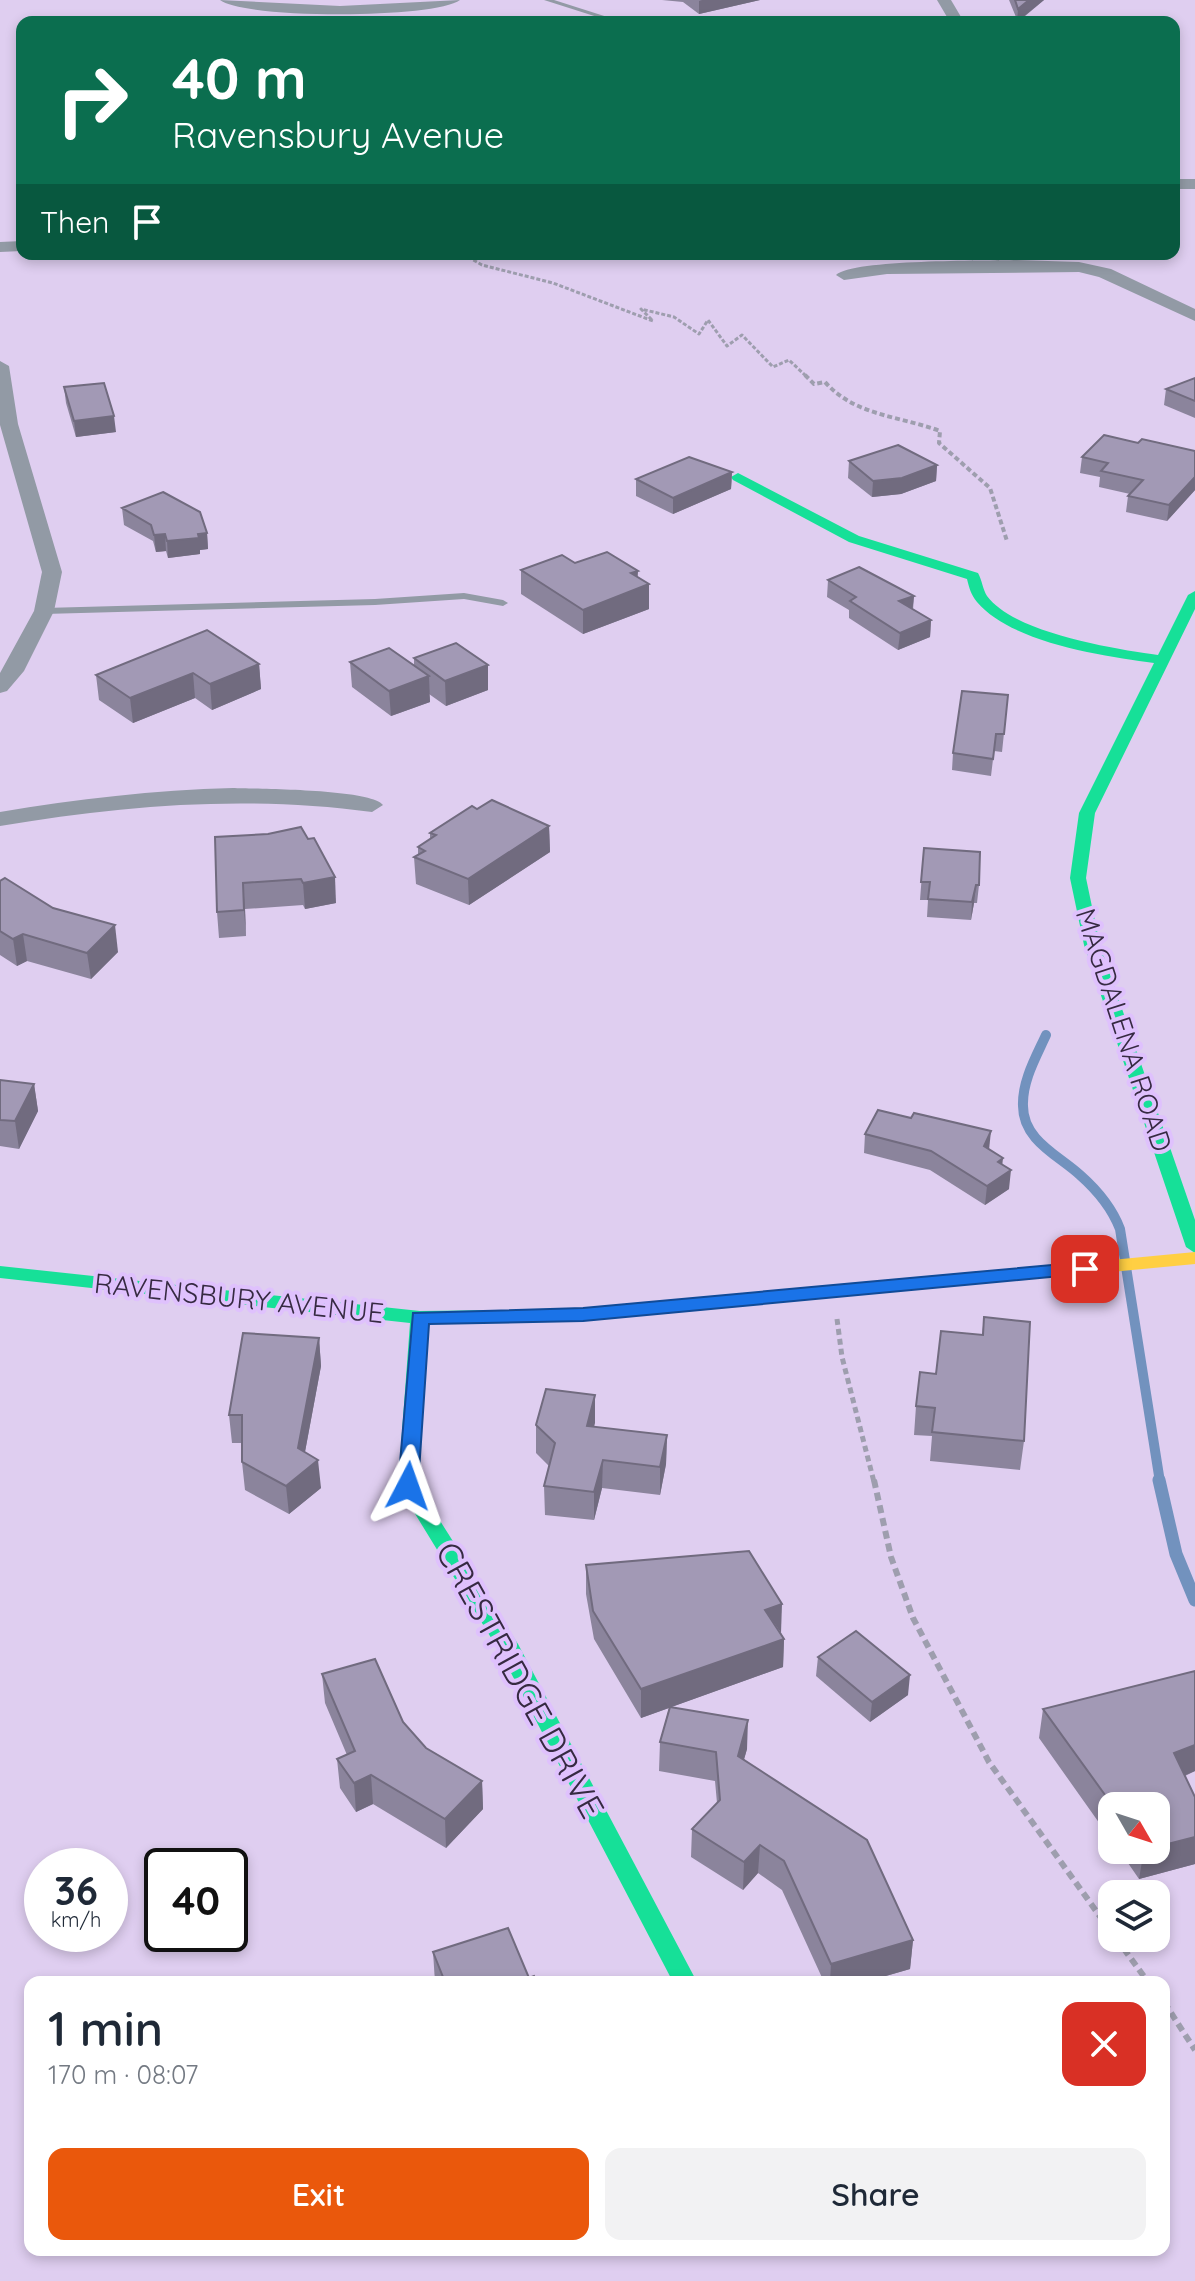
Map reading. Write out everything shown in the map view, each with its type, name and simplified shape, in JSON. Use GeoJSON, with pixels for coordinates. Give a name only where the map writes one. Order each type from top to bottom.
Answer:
{"type":"FeatureCollection","features":[{"type":"Feature","properties":{"kind":"street"},"geometry":{"type":"LineString","coordinates":[[227,0],[311,12],[353,11],[453,0]]}},
{"type":"Feature","properties":{"kind":"street"},"geometry":{"type":"LineString","coordinates":[[311,12],[342,0]]}},
{"type":"Feature","properties":{"kind":"street"},"geometry":{"type":"LineString","coordinates":[[844,275],[887,269],[1017,265],[1079,267],[1105,273],[1195,316]]}},
{"type":"Feature","properties":{"kind":"street"},"geometry":{"type":"LineString","coordinates":[[0,366],[9,424],[52,572],[44,611],[13,671],[0,687]]}},
{"type":"Feature","properties":{"kind":"street"},"geometry":{"type":"LineString","coordinates":[[738,477],[854,539],[973,576],[982,599],[1019,625],[1135,657],[1162,660]]}},
{"type":"Feature","properties":{"kind":"street","name":"MAGDALENA ROAD"},"geometry":{"type":"LineString","coordinates":[[1195,595],[1087,813],[1078,878],[1092,945],[1195,1247]]}},
{"type":"Feature","properties":{"kind":"street"},"geometry":{"type":"LineString","coordinates":[[0,819],[188,796],[315,795],[372,805]]}},
{"type":"Feature","properties":{"kind":"street","name":"RAVENSBURY AVENUE"},"geometry":{"type":"LineString","coordinates":[[0,1272],[420,1318],[583,1315],[1195,1258]]}},
{"type":"Feature","properties":{"kind":"street","name":"CRESTRIDGE DRIVE"},"geometry":{"type":"LineString","coordinates":[[420,1318],[408,1486],[510,1650],[682,1976]]}},
{"type":"Feature","properties":{"kind":"lane"},"geometry":{"type":"LineString","coordinates":[[547,0],[600,16]]}},
{"type":"Feature","properties":{"kind":"lane"},"geometry":{"type":"LineString","coordinates":[[44,611],[375,602],[464,596],[503,603]]}},
{"type":"Feature","properties":{"kind":"path"},"geometry":{"type":"LineString","coordinates":[[473,260],[482,265],[553,283],[653,321],[641,309],[674,317],[699,334],[708,320],[727,346],[742,335],[773,367],[789,360],[814,384],[825,382],[835,396],[860,410],[920,422],[940,431],[939,443],[990,488],[1007,541]]}},
{"type":"Feature","properties":{"kind":"path"},"geometry":{"type":"LineString","coordinates":[[834,1292],[842,1357],[868,1453],[891,1557],[913,1618],[989,1762],[1098,1914]]}},
{"type":"Feature","properties":{"kind":"path"},"geometry":{"type":"LineString","coordinates":[[1126,1952],[1144,1976]]}},
{"type":"Feature","properties":{"kind":"path"},"geometry":{"type":"LineString","coordinates":[[1170,2011],[1195,2050]]}},
{"type":"Feature","properties":{"kind":"building"},"geometry":{"type":"Polygon","coordinates":[[[1015,0],[1029,0],[1018,9],[1015,0]]]}},
{"type":"Feature","properties":{"kind":"building"},"geometry":{"type":"Polygon","coordinates":[[[1195,378],[1195,401],[1166,389],[1195,378]]]}},
{"type":"Feature","properties":{"kind":"building"},"geometry":{"type":"Polygon","coordinates":[[[104,383],[114,416],[74,421],[64,387],[104,383]]]}},
{"type":"Feature","properties":{"kind":"building"},"geometry":{"type":"Polygon","coordinates":[[[1104,435],[1138,443],[1142,439],[1195,451],[1195,477],[1169,505],[1128,496],[1143,480],[1101,471],[1108,463],[1082,457],[1104,435]]]}},
{"type":"Feature","properties":{"kind":"building"},"geometry":{"type":"Polygon","coordinates":[[[898,445],[937,465],[902,478],[873,481],[849,461],[898,445]]]}},
{"type":"Feature","properties":{"kind":"building"},"geometry":{"type":"Polygon","coordinates":[[[689,457],[732,472],[673,498],[636,479],[689,457]]]}},
{"type":"Feature","properties":{"kind":"building"},"geometry":{"type":"Polygon","coordinates":[[[163,492],[200,512],[207,533],[198,534],[199,538],[167,541],[165,534],[154,535],[151,525],[122,508],[163,492]]]}},
{"type":"Feature","properties":{"kind":"building"},"geometry":{"type":"Polygon","coordinates":[[[607,552],[638,571],[631,573],[649,584],[583,610],[521,570],[562,555],[575,563],[607,552]]]}},
{"type":"Feature","properties":{"kind":"building"},"geometry":{"type":"Polygon","coordinates":[[[859,567],[914,596],[899,601],[931,620],[900,633],[850,601],[856,597],[828,580],[859,567]]]}},
{"type":"Feature","properties":{"kind":"building"},"geometry":{"type":"Polygon","coordinates":[[[207,630],[259,664],[210,684],[193,673],[130,698],[96,675],[207,630]]]}},
{"type":"Feature","properties":{"kind":"building"},"geometry":{"type":"Polygon","coordinates":[[[456,643],[488,665],[445,681],[414,658],[456,643]]]}},
{"type":"Feature","properties":{"kind":"building"},"geometry":{"type":"Polygon","coordinates":[[[389,648],[429,676],[389,691],[350,662],[389,648]]]}},
{"type":"Feature","properties":{"kind":"building"},"geometry":{"type":"Polygon","coordinates":[[[962,691],[1008,695],[1004,734],[996,734],[993,759],[953,753],[962,691]]]}},
{"type":"Feature","properties":{"kind":"building"},"geometry":{"type":"Polygon","coordinates":[[[492,800],[549,826],[468,879],[414,857],[425,851],[418,847],[436,835],[430,833],[472,806],[477,809],[492,800]]]}},
{"type":"Feature","properties":{"kind":"building"},"geometry":{"type":"Polygon","coordinates":[[[301,827],[308,839],[314,838],[335,877],[303,883],[301,879],[243,883],[244,910],[217,912],[215,837],[268,834],[301,827]]]}},
{"type":"Feature","properties":{"kind":"building"},"geometry":{"type":"Polygon","coordinates":[[[924,848],[980,852],[979,885],[976,885],[972,902],[928,899],[930,882],[921,882],[924,848]]]}},
{"type":"Feature","properties":{"kind":"building"},"geometry":{"type":"Polygon","coordinates":[[[5,878],[53,908],[115,925],[87,953],[23,934],[13,939],[0,931],[0,881],[5,878]]]}},
{"type":"Feature","properties":{"kind":"building"},"geometry":{"type":"Polygon","coordinates":[[[0,1080],[34,1084],[15,1121],[0,1120],[0,1080]]]}},
{"type":"Feature","properties":{"kind":"building"},"geometry":{"type":"Polygon","coordinates":[[[878,1110],[911,1118],[914,1113],[991,1131],[984,1146],[1003,1158],[998,1162],[1011,1170],[987,1186],[931,1151],[865,1134],[878,1110]]]}},
{"type":"Feature","properties":{"kind":"building"},"geometry":{"type":"Polygon","coordinates":[[[984,1317],[1030,1322],[1024,1441],[932,1432],[935,1408],[916,1406],[920,1372],[936,1374],[941,1331],[983,1335],[984,1317]]]}},
{"type":"Feature","properties":{"kind":"building"},"geometry":{"type":"Polygon","coordinates":[[[243,1333],[319,1338],[298,1448],[318,1460],[286,1486],[242,1462],[242,1415],[229,1415],[243,1333]]]}},
{"type":"Feature","properties":{"kind":"building"},"geometry":{"type":"Polygon","coordinates":[[[546,1389],[595,1395],[587,1426],[667,1435],[660,1467],[603,1460],[594,1492],[544,1486],[555,1443],[536,1425],[546,1389]]]}},
{"type":"Feature","properties":{"kind":"building"},"geometry":{"type":"Polygon","coordinates":[[[749,1551],[782,1604],[765,1610],[784,1639],[641,1689],[593,1611],[586,1565],[749,1551]]]}},
{"type":"Feature","properties":{"kind":"building"},"geometry":{"type":"Polygon","coordinates":[[[856,1631],[910,1675],[872,1702],[818,1657],[856,1631]]]}},
{"type":"Feature","properties":{"kind":"building"},"geometry":{"type":"Polygon","coordinates":[[[375,1659],[403,1722],[426,1748],[482,1781],[445,1819],[371,1775],[354,1783],[337,1759],[355,1751],[322,1674],[375,1659]]]}},
{"type":"Feature","properties":{"kind":"building"},"geometry":{"type":"Polygon","coordinates":[[[1195,1671],[1195,1745],[1174,1753],[1195,1797],[1195,1837],[1170,1843],[1170,1792],[1103,1792],[1043,1709],[1195,1671]]]}},
{"type":"Feature","properties":{"kind":"building"},"geometry":{"type":"Polygon","coordinates":[[[670,1707],[748,1720],[738,1756],[867,1840],[913,1940],[831,1964],[784,1861],[760,1845],[744,1862],[692,1829],[720,1800],[716,1752],[660,1742],[670,1707]]]}},
{"type":"Feature","properties":{"kind":"building"},"geometry":{"type":"Polygon","coordinates":[[[508,1928],[528,1976],[443,1976],[433,1952],[508,1928]]]}},
{"type":"Feature","properties":{"kind":"waterway"},"geometry":{"type":"LineString","coordinates":[[1046,1035],[1025,1087],[1025,1118],[1035,1138],[1098,1193],[1120,1229],[1160,1482]]}},
{"type":"Feature","properties":{"kind":"waterway"},"geometry":{"type":"LineString","coordinates":[[1159,1480],[1176,1554],[1195,1600]]}},
{"type":"Feature","properties":{"kind":"traffic: fast"},"geometry":{"type":"LineString","coordinates":[[738,477],[854,539],[973,576],[982,599],[1015,623],[1066,641],[1162,660]]}},
{"type":"Feature","properties":{"kind":"traffic: fast"},"geometry":{"type":"LineString","coordinates":[[1195,595],[1087,813],[1078,878],[1092,945],[1195,1247]]}},
{"type":"Feature","properties":{"kind":"traffic: fast"},"geometry":{"type":"LineString","coordinates":[[0,1272],[420,1318],[583,1315],[1059,1271]]}},
{"type":"Feature","properties":{"kind":"traffic: fast"},"geometry":{"type":"LineString","coordinates":[[420,1318],[408,1486],[510,1650],[682,1976]]}},
{"type":"Feature","properties":{"kind":"traffic: slow"},"geometry":{"type":"LineString","coordinates":[[1059,1271],[1195,1258]]}},
{"type":"Feature","properties":{"kind":"route"},"geometry":{"type":"LineString","coordinates":[[408,1486],[420,1318],[583,1315],[1085,1269]]}}]}
